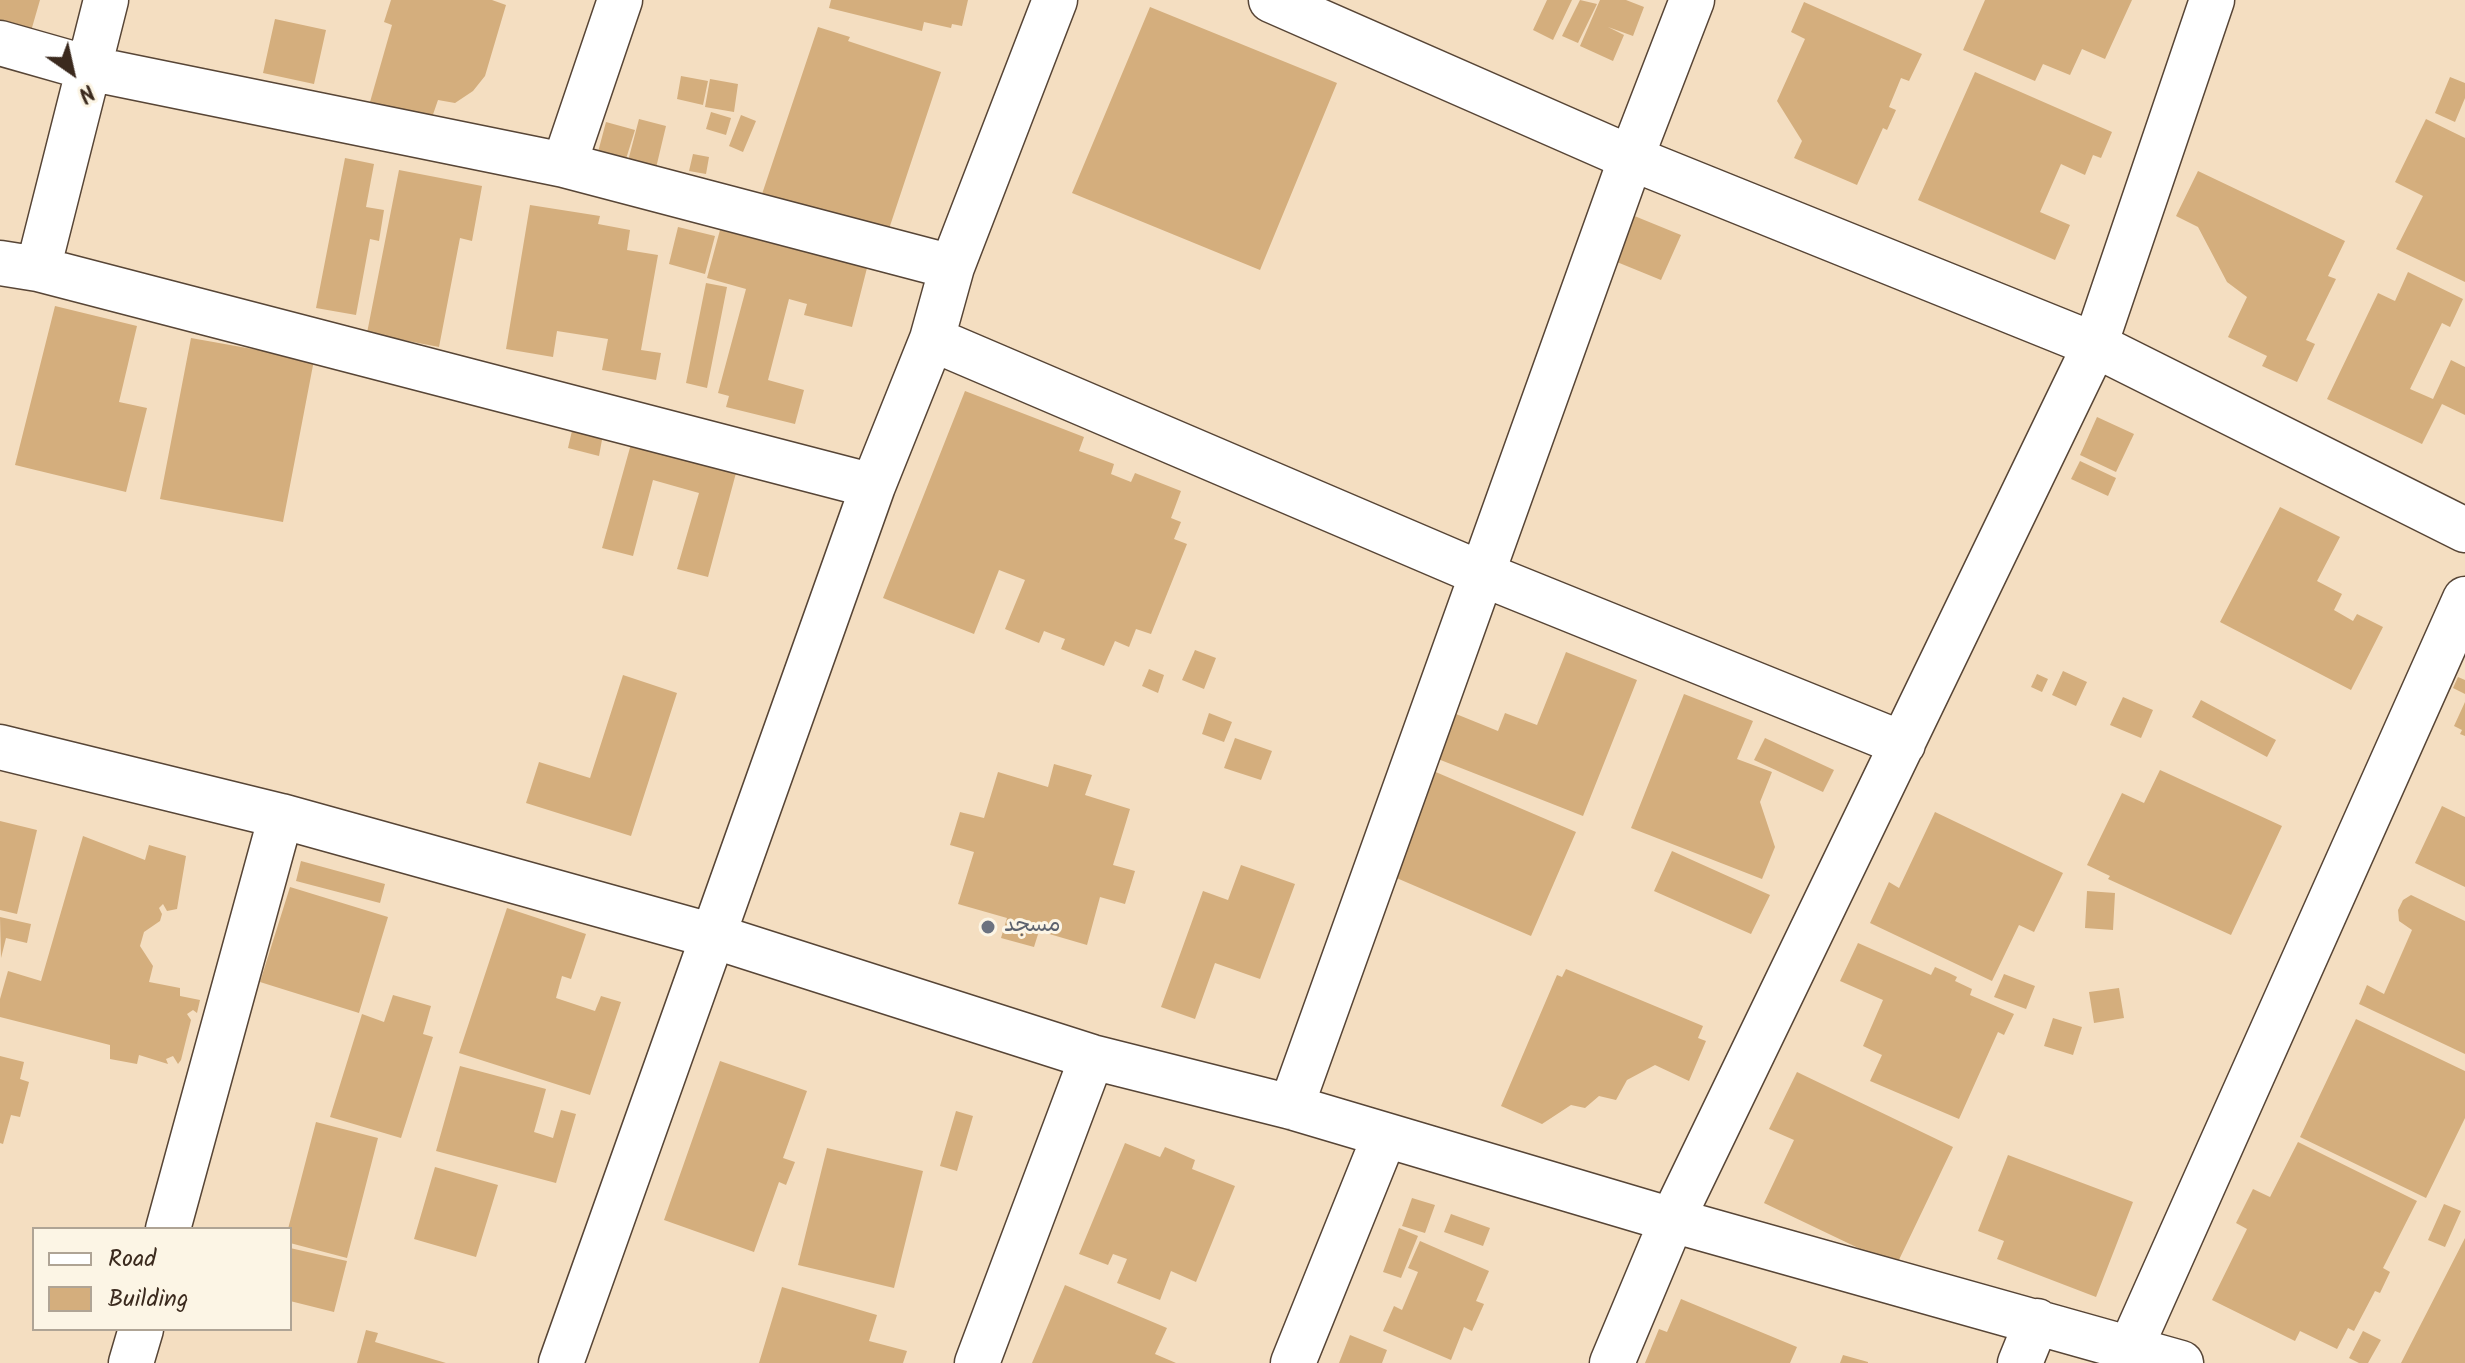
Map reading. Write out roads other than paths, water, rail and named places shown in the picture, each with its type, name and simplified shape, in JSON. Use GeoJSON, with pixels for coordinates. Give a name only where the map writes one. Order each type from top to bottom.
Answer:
{"type":"FeatureCollection","features":[{"type":"Feature","properties":{"kind":"street"},"geometry":{"type":"LineString","coordinates":[[106,0],[88,68],[19,266],[873,486]]}},
{"type":"Feature","properties":{"kind":"street"},"geometry":{"type":"LineString","coordinates":[[564,165],[620,0]]}},
{"type":"Feature","properties":{"kind":"street"},"geometry":{"type":"LineString","coordinates":[[561,1363],[873,486],[932,339],[952,267],[1055,0]]}},
{"type":"Feature","properties":{"kind":"street"},"geometry":{"type":"LineString","coordinates":[[1271,0],[1631,158],[2095,345],[2465,530]]}},
{"type":"Feature","properties":{"kind":"street"},"geometry":{"type":"LineString","coordinates":[[1291,1107],[1631,158],[1692,0]]}},
{"type":"Feature","properties":{"kind":"street"},"geometry":{"type":"LineString","coordinates":[[1612,1363],[1672,1220],[2095,345],[2212,0]]}},
{"type":"Feature","properties":{"kind":"street"},"geometry":{"type":"LineString","coordinates":[[0,43],[88,68],[564,165],[952,267]]}},
{"type":"Feature","properties":{"kind":"street"},"geometry":{"type":"LineString","coordinates":[[932,339],[1482,574],[1903,744]]}},
{"type":"Feature","properties":{"kind":"street"},"geometry":{"type":"LineString","coordinates":[[2131,1347],[2465,599]]}},
{"type":"Feature","properties":{"kind":"street"},"geometry":{"type":"LineString","coordinates":[[0,747],[281,816],[713,936],[1092,1057],[1291,1107],[1672,1220],[2181,1363]]}},
{"type":"Feature","properties":{"kind":"street"},"geometry":{"type":"LineString","coordinates":[[169,1227],[281,816]]}},
{"type":"Feature","properties":{"kind":"street"},"geometry":{"type":"LineString","coordinates":[[977,1363],[1092,1057]]}},
{"type":"Feature","properties":{"kind":"street"},"geometry":{"type":"LineString","coordinates":[[1293,1363],[1385,1135]]}},
{"type":"Feature","properties":{"kind":"street"},"geometry":{"type":"LineString","coordinates":[[2020,1363],[2037,1321]]}},
{"type":"Feature","properties":{"kind":"street"},"geometry":{"type":"LineString","coordinates":[[131,1363],[140,1331]]}},
{"type":"Feature","properties":{"kind":"place","name":"مسجد"},"geometry":{"type":"Point","coordinates":[988,927]}}]}
